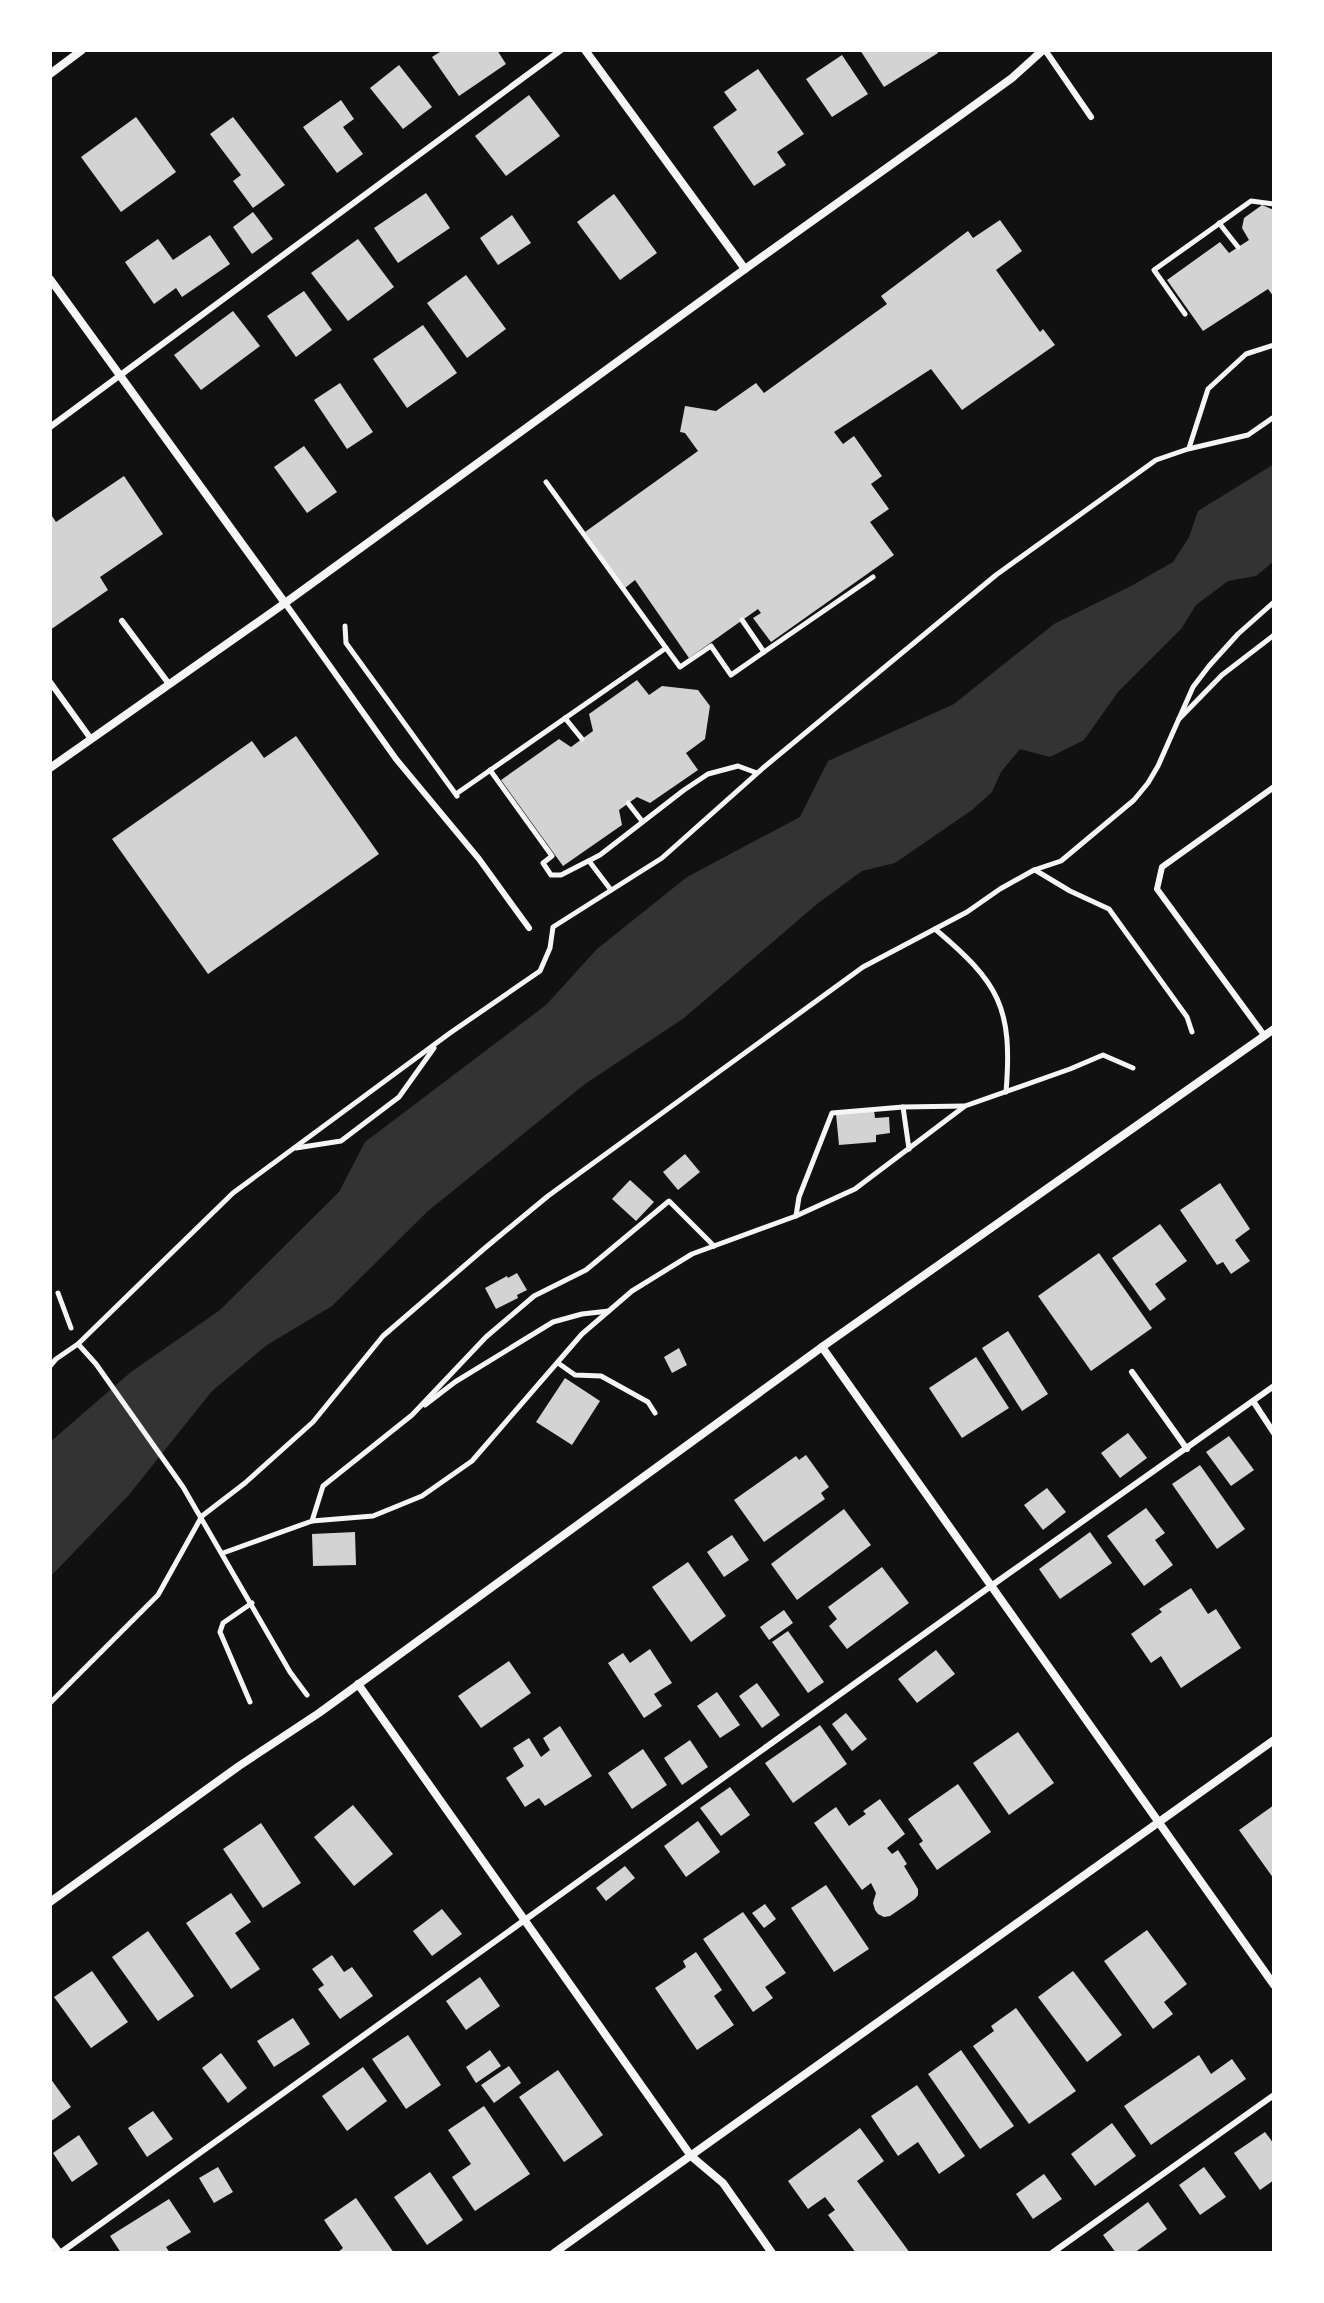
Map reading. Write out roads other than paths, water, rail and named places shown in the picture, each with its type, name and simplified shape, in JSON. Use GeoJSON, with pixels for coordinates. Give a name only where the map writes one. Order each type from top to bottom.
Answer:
{"type":"FeatureCollection","features":[{"type":"Feature","properties":{"kind":"street"},"geometry":{"type":"LineString","coordinates":[[50,74],[82,50]]}},
{"type":"Feature","properties":{"kind":"street"},"geometry":{"type":"LineString","coordinates":[[585,50],[745,269]]}},
{"type":"Feature","properties":{"kind":"street"},"geometry":{"type":"LineString","coordinates":[[50,768],[285,603],[1012,78],[1044,50]]}},
{"type":"Feature","properties":{"kind":"street"},"geometry":{"type":"LineString","coordinates":[[50,279],[285,603]]}},
{"type":"Feature","properties":{"kind":"street"},"geometry":{"type":"LineString","coordinates":[[50,1902],[239,1766],[319,1713],[822,1347],[1274,1029]]}},
{"type":"Feature","properties":{"kind":"street"},"geometry":{"type":"LineString","coordinates":[[822,1347],[1274,1985]]}},
{"type":"Feature","properties":{"kind":"street"},"geometry":{"type":"LineString","coordinates":[[358,1684],[691,2156],[723,2183],[772,2253]]}},
{"type":"Feature","properties":{"kind":"street"},"geometry":{"type":"LineString","coordinates":[[554,2253],[1274,1740]]}},
{"type":"Feature","properties":{"kind":"street"},"geometry":{"type":"LineString","coordinates":[[50,2241],[59,2253]]}},
{"type":"Feature","properties":{"kind":"lane"},"geometry":{"type":"LineString","coordinates":[[50,427],[561,50]]}},
{"type":"Feature","properties":{"kind":"lane"},"geometry":{"type":"LineString","coordinates":[[1044,50],[1091,117]]}},
{"type":"Feature","properties":{"kind":"lane"},"geometry":{"type":"LineString","coordinates":[[285,603],[396,759],[479,859],[529,928]]}},
{"type":"Feature","properties":{"kind":"lane"},"geometry":{"type":"LineString","coordinates":[[122,621],[169,684]]}},
{"type":"Feature","properties":{"kind":"lane"},"geometry":{"type":"LineString","coordinates":[[50,682],[91,739]]}},
{"type":"Feature","properties":{"kind":"lane"},"geometry":{"type":"LineString","coordinates":[[1264,1035],[1157,889],[1162,867],[1274,787]]}},
{"type":"Feature","properties":{"kind":"lane"},"geometry":{"type":"LineString","coordinates":[[1132,1372],[1187,1449]]}},
{"type":"Feature","properties":{"kind":"lane"},"geometry":{"type":"LineString","coordinates":[[59,2253],[1274,1386]]}},
{"type":"Feature","properties":{"kind":"lane"},"geometry":{"type":"LineString","coordinates":[[1253,1401],[1274,1433]]}},
{"type":"Feature","properties":{"kind":"lane"},"geometry":{"type":"LineString","coordinates":[[1052,2253],[1274,2095]]}}]}
